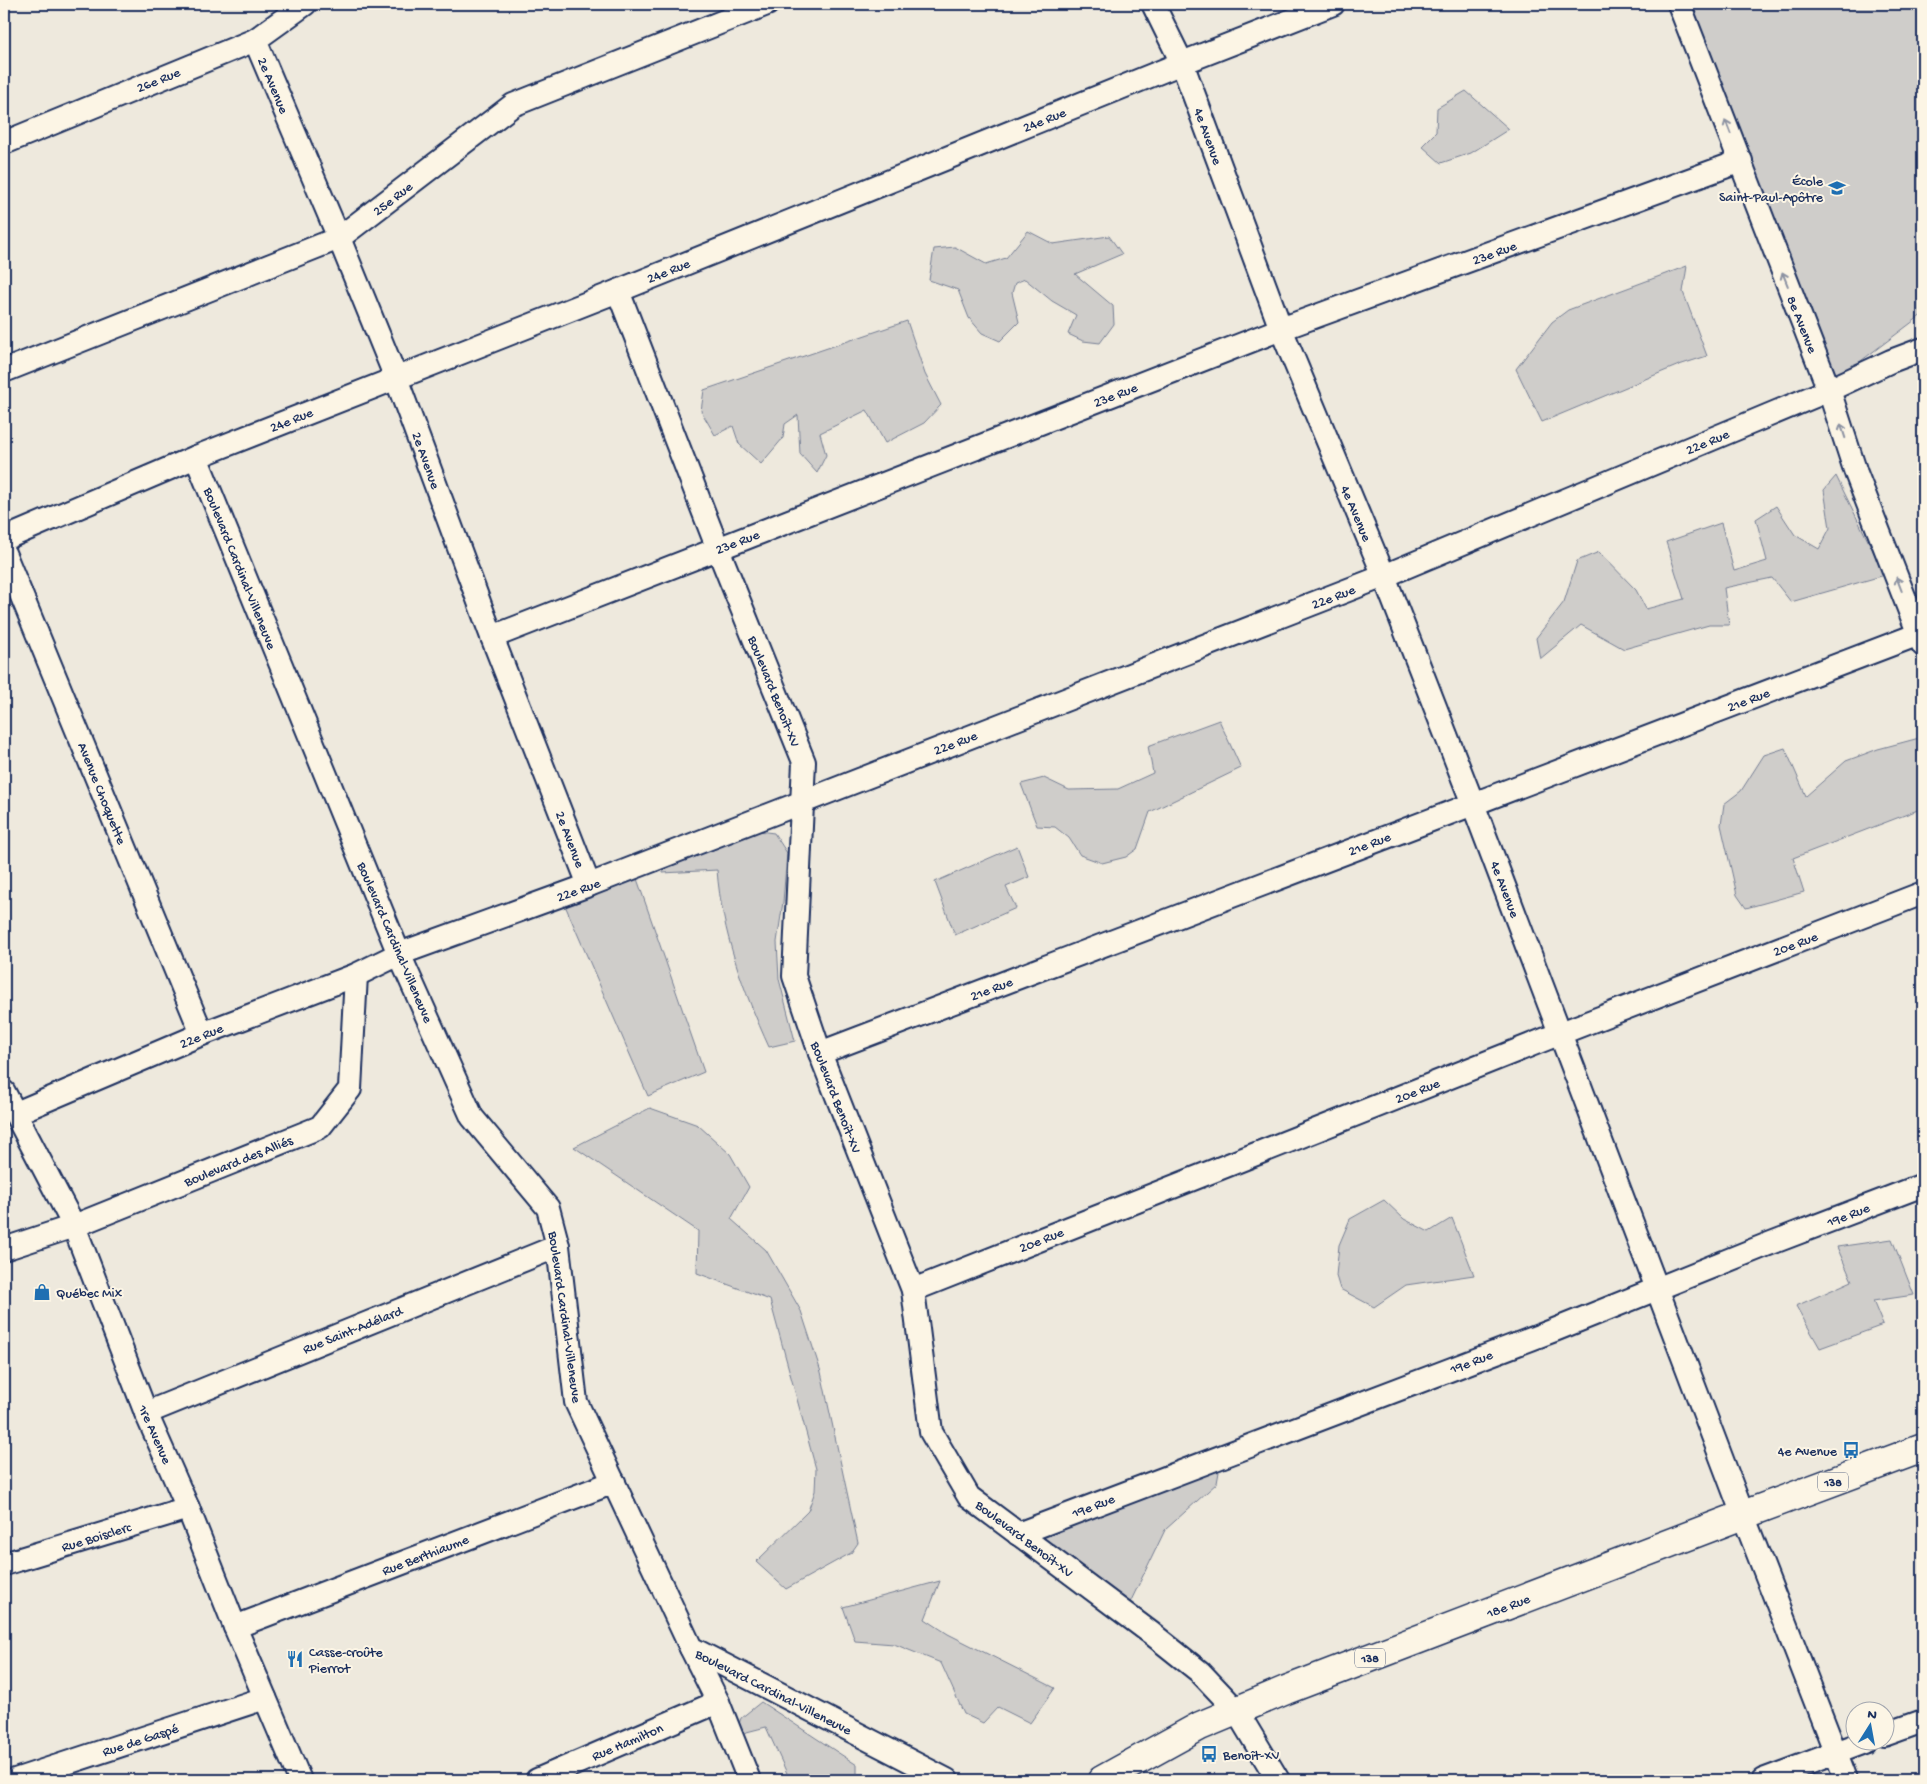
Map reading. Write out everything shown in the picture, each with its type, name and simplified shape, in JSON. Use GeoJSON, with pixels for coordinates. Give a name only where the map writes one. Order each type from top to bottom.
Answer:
{"type":"FeatureCollection","features":[{"type":"Feature","properties":{"kind":"main road","name":"18e Rue"},"geometry":{"type":"LineString","coordinates":[[1102,1780],[1200,1726],[1236,1710],[1743,1515],[1923,1448]]}},
{"type":"Feature","properties":{"kind":"street","name":"26e Rue"},"geometry":{"type":"LineString","coordinates":[[4,142],[255,40],[305,4]]}},
{"type":"Feature","properties":{"kind":"street","name":"25e Rue"},"geometry":{"type":"LineString","coordinates":[[4,371],[339,238],[513,105],[767,4]]}},
{"type":"Feature","properties":{"kind":"street","name":"4e Avenue"},"geometry":{"type":"LineString","coordinates":[[1153,4],[1182,63],[1281,329],[1384,576],[1473,804],[1743,1515],[1846,1780]]}},
{"type":"Feature","properties":{"kind":"street","name":"24e Rue"},"geometry":{"type":"LineString","coordinates":[[4,539],[196,457],[1333,4]]}},
{"type":"Feature","properties":{"kind":"street","name":"8e Avenue"},"geometry":{"type":"LineString","coordinates":[[1679,4],[1829,390],[1856,473],[1921,640]]}},
{"type":"Feature","properties":{"kind":"street","name":"2e Avenue"},"geometry":{"type":"LineString","coordinates":[[255,40],[396,378],[492,636],[589,885]]}},
{"type":"Feature","properties":{"kind":"street","name":"23e Rue"},"geometry":{"type":"LineString","coordinates":[[492,636],[1281,329],[1741,161]]}},
{"type":"Feature","properties":{"kind":"street","name":"Boulevard Benoît-XV"},"geometry":{"type":"LineString","coordinates":[[618,290],[718,549],[804,762],[794,976],[820,1053],[913,1290],[931,1432],[969,1497],[1152,1632],[1200,1672],[1236,1710],[1278,1780]]}},
{"type":"Feature","properties":{"kind":"street","name":"22e Rue"},"geometry":{"type":"LineString","coordinates":[[1891,361],[1923,336]]}},
{"type":"Feature","properties":{"kind":"street","name":"22e Rue"},"geometry":{"type":"LineString","coordinates":[[16,1113],[202,1034],[356,975],[399,954],[589,885],[1384,576],[1829,390],[1891,361],[1923,350]]}},
{"type":"Feature","properties":{"kind":"street","name":"Boulevard Cardinal-Villeneuve"},"geometry":{"type":"LineString","coordinates":[[196,457],[399,954],[472,1117],[548,1208],[558,1246],[576,1402],[691,1648],[947,1780]]}},
{"type":"Feature","properties":{"kind":"street","name":"Avenue Choquette"},"geometry":{"type":"LineString","coordinates":[[4,553],[202,1034]]}},
{"type":"Feature","properties":{"kind":"street","name":"21e Rue"},"geometry":{"type":"LineString","coordinates":[[820,1053],[1473,804],[1921,640]]}},
{"type":"Feature","properties":{"kind":"street","name":"20e Rue"},"geometry":{"type":"LineString","coordinates":[[913,1290],[1561,1032],[1923,893]]}},
{"type":"Feature","properties":{"kind":"street","name":"Boulevard des Alliés"},"geometry":{"type":"LineString","coordinates":[[4,1249],[74,1226],[320,1127],[350,1089],[356,975]]}},
{"type":"Feature","properties":{"kind":"street","name":"1re Avenue"},"geometry":{"type":"LineString","coordinates":[[4,1092],[74,1226],[146,1413],[188,1508],[300,1780]]}},
{"type":"Feature","properties":{"kind":"street","name":"19e Rue"},"geometry":{"type":"LineString","coordinates":[[1018,1534],[1658,1289],[1766,1245],[1923,1185]]}},
{"type":"Feature","properties":{"kind":"street","name":"Rue Saint-Adélard"},"geometry":{"type":"LineString","coordinates":[[146,1413],[558,1246]]}},
{"type":"Feature","properties":{"kind":"street","name":"Rue Berthiaume"},"geometry":{"type":"LineString","coordinates":[[236,1627],[614,1482]]}},
{"type":"Feature","properties":{"kind":"street","name":"Rue Boisclerc"},"geometry":{"type":"LineString","coordinates":[[4,1564],[188,1508]]}},
{"type":"Feature","properties":{"kind":"street"},"geometry":{"type":"LineString","coordinates":[[691,1648],[718,1702],[749,1780]]}},
{"type":"Feature","properties":{"kind":"street","name":"Rue de Gaspé"},"geometry":{"type":"LineString","coordinates":[[15,1780],[265,1698]]}},
{"type":"Feature","properties":{"kind":"street","name":"Rue Hamilton"},"geometry":{"type":"LineString","coordinates":[[537,1780],[718,1702]]}},
{"type":"Feature","properties":{"kind":"street"},"geometry":{"type":"LineString","coordinates":[[1894,1731],[1923,1721]]}},
{"type":"Feature","properties":{"kind":"street"},"geometry":{"type":"LineString","coordinates":[[1763,1780],[1844,1749]]}},
{"type":"Feature","properties":{"kind":"shaded area","name":"École Saint-Paul-Apôtre"},"geometry":{"type":"Polygon","coordinates":[[[1685,4],[1923,4],[1923,314],[1837,379],[1685,4]]]}},
{"type":"Feature","properties":{"kind":"shaded area"},"geometry":{"type":"Polygon","coordinates":[[[1466,91],[1509,129],[1471,153],[1441,163],[1422,146],[1436,132],[1437,108],[1466,91]]]}},
{"type":"Feature","properties":{"kind":"shaded area"},"geometry":{"type":"Polygon","coordinates":[[[1028,231],[1053,244],[1109,236],[1122,254],[1075,274],[1113,306],[1114,324],[1100,343],[1083,341],[1068,334],[1076,315],[1052,301],[1025,279],[1015,283],[1012,293],[1019,322],[1000,341],[982,333],[969,318],[958,290],[929,280],[934,249],[955,247],[986,264],[1006,258],[1028,231]]]}},
{"type":"Feature","properties":{"kind":"shaded area"},"geometry":{"type":"Polygon","coordinates":[[[1687,266],[1683,292],[1707,356],[1679,365],[1542,422],[1516,369],[1552,322],[1568,310],[1687,266]]]}},
{"type":"Feature","properties":{"kind":"shaded area"},"geometry":{"type":"Polygon","coordinates":[[[907,321],[925,374],[941,405],[924,423],[885,443],[867,410],[820,433],[826,455],[817,473],[800,454],[798,415],[785,424],[783,438],[761,464],[739,444],[733,426],[715,435],[701,411],[704,390],[907,321]]]}},
{"type":"Feature","properties":{"kind":"shaded area"},"geometry":{"type":"Polygon","coordinates":[[[1836,476],[1885,575],[1791,602],[1772,578],[1724,588],[1729,625],[1709,625],[1624,649],[1581,625],[1540,659],[1536,638],[1564,602],[1577,561],[1599,552],[1636,590],[1646,609],[1684,599],[1666,542],[1721,523],[1734,571],[1767,561],[1756,519],[1776,506],[1795,535],[1819,549],[1830,528],[1824,490],[1836,476]]]}},
{"type":"Feature","properties":{"kind":"shaded area"},"geometry":{"type":"Polygon","coordinates":[[[1219,720],[1241,768],[1150,812],[1137,849],[1126,857],[1102,863],[1080,855],[1069,838],[1055,827],[1037,826],[1021,784],[1044,778],[1069,790],[1118,789],[1153,773],[1148,746],[1219,720]]]}},
{"type":"Feature","properties":{"kind":"shaded area"},"geometry":{"type":"Polygon","coordinates":[[[1923,737],[1923,808],[1793,858],[1804,892],[1746,908],[1737,895],[1721,825],[1724,804],[1741,791],[1764,755],[1785,748],[1806,796],[1846,761],[1878,749],[1923,737]]]}},
{"type":"Feature","properties":{"kind":"shaded area"},"geometry":{"type":"Polygon","coordinates":[[[751,830],[774,833],[787,853],[777,942],[779,979],[795,1041],[769,1047],[742,983],[735,961],[724,916],[717,870],[663,873],[663,857],[751,830]]]}},
{"type":"Feature","properties":{"kind":"shaded area"},"geometry":{"type":"Polygon","coordinates":[[[1017,846],[1029,877],[1006,887],[1016,908],[955,935],[935,882],[1017,846]]]}},
{"type":"Feature","properties":{"kind":"shaded area"},"geometry":{"type":"Polygon","coordinates":[[[635,873],[704,1072],[648,1096],[564,903],[635,873]]]}},
{"type":"Feature","properties":{"kind":"shaded area"},"geometry":{"type":"Polygon","coordinates":[[[650,1108],[698,1125],[730,1154],[749,1187],[731,1219],[766,1250],[801,1311],[821,1372],[858,1543],[851,1553],[786,1589],[756,1562],[808,1511],[815,1491],[816,1469],[770,1300],[697,1273],[698,1231],[574,1147],[650,1108]]]}},
{"type":"Feature","properties":{"kind":"shaded area"},"geometry":{"type":"Polygon","coordinates":[[[1384,1200],[1404,1219],[1429,1232],[1452,1218],[1474,1275],[1406,1285],[1374,1307],[1340,1289],[1336,1276],[1339,1245],[1350,1219],[1384,1200]]]}},
{"type":"Feature","properties":{"kind":"shaded area"},"geometry":{"type":"Polygon","coordinates":[[[1892,1239],[1914,1295],[1873,1301],[1883,1325],[1820,1348],[1796,1306],[1852,1281],[1837,1247],[1892,1239]]]}},
{"type":"Feature","properties":{"kind":"shaded area"},"geometry":{"type":"Polygon","coordinates":[[[1203,1469],[1219,1472],[1217,1483],[1165,1530],[1126,1611],[1068,1563],[1042,1535],[1203,1469]]]}},
{"type":"Feature","properties":{"kind":"shaded area"},"geometry":{"type":"Polygon","coordinates":[[[940,1581],[925,1619],[948,1634],[1055,1688],[1030,1723],[998,1707],[983,1723],[964,1714],[941,1663],[894,1644],[855,1641],[843,1607],[940,1581]]]}},
{"type":"Feature","properties":{"kind":"shaded area"},"geometry":{"type":"Polygon","coordinates":[[[761,1702],[857,1765],[857,1780],[790,1780],[766,1727],[735,1735],[741,1718],[761,1702]]]}},
{"type":"Feature","properties":{"kind":"place","name":"École Saint-Paul-Apôtre"},"geometry":{"type":"Point","coordinates":[1837,188]}},
{"type":"Feature","properties":{"kind":"place","name":"Québec Mix"},"geometry":{"type":"Point","coordinates":[42,1292]}},
{"type":"Feature","properties":{"kind":"place","name":"4e Avenue"},"geometry":{"type":"Point","coordinates":[1851,1450]}},
{"type":"Feature","properties":{"kind":"place","name":"Casse-croûte Pierrot"},"geometry":{"type":"Point","coordinates":[295,1659]}},
{"type":"Feature","properties":{"kind":"place","name":"Benoît-XV"},"geometry":{"type":"Point","coordinates":[1209,1754]}}]}
